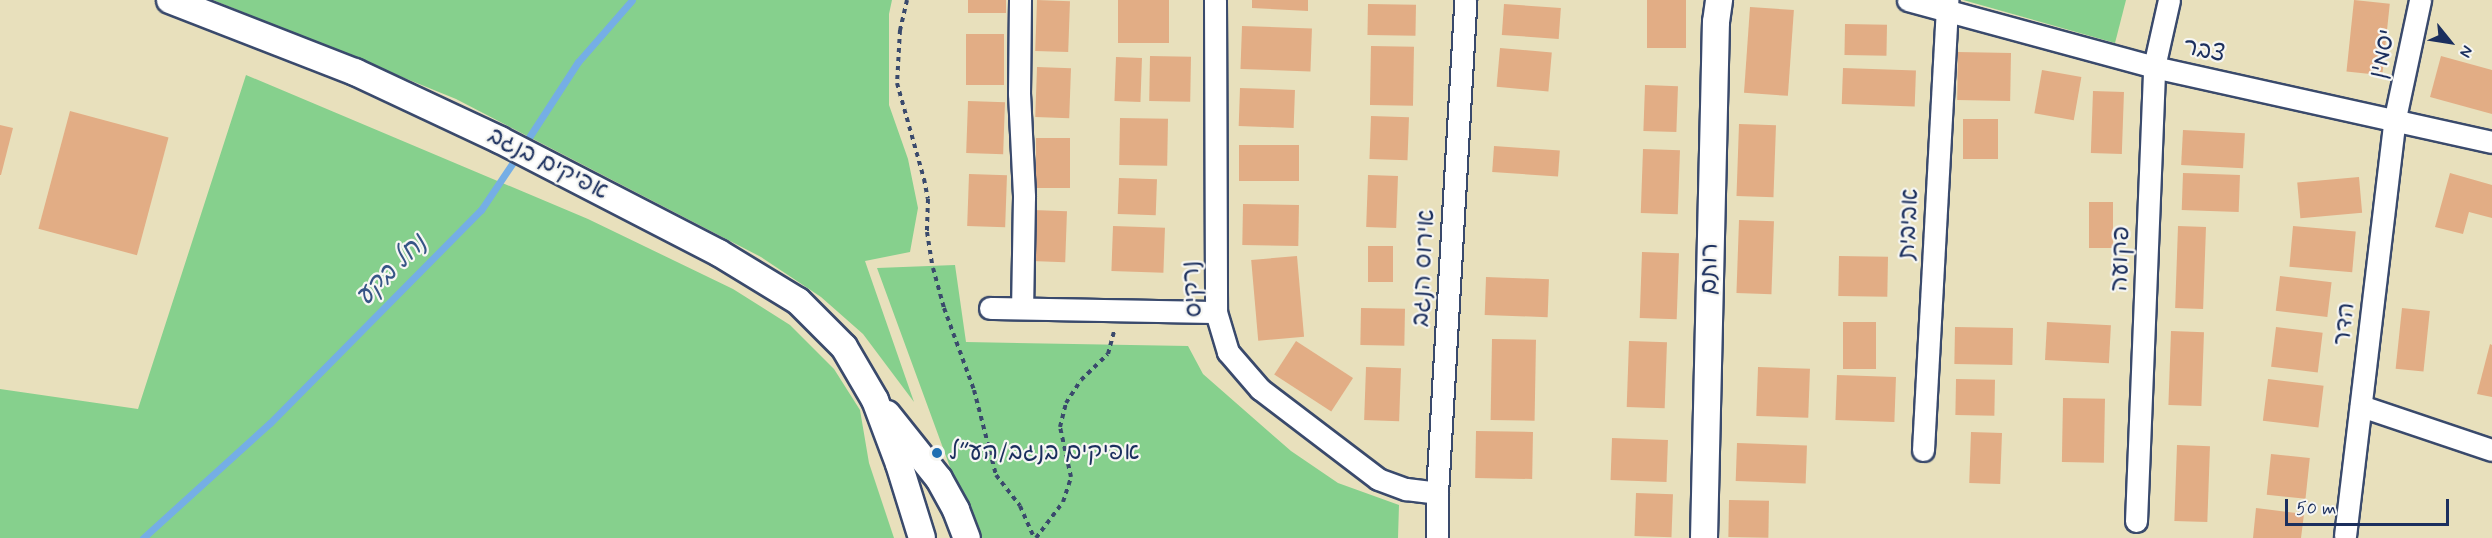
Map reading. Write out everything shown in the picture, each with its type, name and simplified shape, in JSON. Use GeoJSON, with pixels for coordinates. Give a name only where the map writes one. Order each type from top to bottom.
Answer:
{"type":"FeatureCollection","features":[{"type":"Feature","properties":{"kind":"street","name":"אפיקים בנגב"},"geometry":{"type":"LineString","coordinates":[[170,0],[355,72],[547,163],[770,281],[798,301],[844,347],[875,400],[939,479],[967,538]]}},
{"type":"Feature","properties":{"kind":"street"},"geometry":{"type":"LineString","coordinates":[[1020,0],[1019,93],[1024,197],[1022,308]]}},
{"type":"Feature","properties":{"kind":"street","name":"נרקיס"},"geometry":{"type":"LineString","coordinates":[[1215,0],[1216,312],[1228,352],[1260,389],[1378,479],[1406,489],[1437,493]]}},
{"type":"Feature","properties":{"kind":"street","name":"אירוס הנגב"},"geometry":{"type":"LineString","coordinates":[[1437,538],[1437,493],[1465,0]]}},
{"type":"Feature","properties":{"kind":"street","name":"רותם"},"geometry":{"type":"LineString","coordinates":[[1704,538],[1716,22],[1719,0]]}},
{"type":"Feature","properties":{"kind":"street","name":"צבר"},"geometry":{"type":"LineString","coordinates":[[1908,0],[1946,5],[2154,67],[2395,118],[2492,142]]}},
{"type":"Feature","properties":{"kind":"street","name":"פקועה"},"geometry":{"type":"LineString","coordinates":[[2136,521],[2154,67],[2169,0]]}},
{"type":"Feature","properties":{"kind":"street","name":"יסמין"},"geometry":{"type":"LineString","coordinates":[[2395,118],[2420,0]]}},
{"type":"Feature","properties":{"kind":"street","name":"אביבית"},"geometry":{"type":"LineString","coordinates":[[1923,450],[1946,5]]}},
{"type":"Feature","properties":{"kind":"street","name":"הדר"},"geometry":{"type":"LineString","coordinates":[[2345,536],[2395,118]]}},
{"type":"Feature","properties":{"kind":"street"},"geometry":{"type":"LineString","coordinates":[[990,308],[1216,312]]}},
{"type":"Feature","properties":{"kind":"street","name":"אפיקים בנגב"},"geometry":{"type":"LineString","coordinates":[[875,400],[899,464],[922,538]]}},
{"type":"Feature","properties":{"kind":"street"},"geometry":{"type":"LineString","coordinates":[[2361,406],[2492,450]]}},
{"type":"Feature","properties":{"kind":"path"},"geometry":{"type":"LineString","coordinates":[[907,0],[899,40],[897,83],[926,189],[927,232],[933,268],[944,308],[974,390],[996,475],[1020,506],[1035,538],[1063,502],[1071,477],[1060,427],[1064,410],[1081,380],[1108,354],[1119,310]]}},
{"type":"Feature","properties":{"kind":"green space"},"geometry":{"type":"Polygon","coordinates":[[[213,0],[892,0],[889,14],[889,105],[908,159],[918,208],[910,252],[865,261],[914,402],[863,334],[821,297],[761,257],[456,99],[213,0]]]}},
{"type":"Feature","properties":{"kind":"green space"},"geometry":{"type":"Polygon","coordinates":[[[1963,0],[2126,0],[2115,43],[1963,0]]]}},
{"type":"Feature","properties":{"kind":"green space"},"geometry":{"type":"Polygon","coordinates":[[[246,75],[588,219],[733,289],[790,325],[834,369],[860,410],[869,463],[894,538],[0,538],[0,389],[138,409],[246,75]]]}},
{"type":"Feature","properties":{"kind":"green space"},"geometry":{"type":"Polygon","coordinates":[[[955,265],[966,342],[1188,346],[1203,374],[1291,451],[1338,483],[1399,505],[1398,538],[976,538],[877,268],[955,265]]]}},
{"type":"Feature","properties":{"kind":"building"},"geometry":{"type":"Polygon","coordinates":[[[968,0],[1006,0],[1006,13],[968,13],[968,0]]]}},
{"type":"Feature","properties":{"kind":"building"},"geometry":{"type":"Polygon","coordinates":[[[1037,0],[1070,1],[1068,52],[1035,51],[1037,0]]]}},
{"type":"Feature","properties":{"kind":"building"},"geometry":{"type":"Polygon","coordinates":[[[1118,0],[1169,0],[1169,43],[1118,43],[1118,0]]]}},
{"type":"Feature","properties":{"kind":"building"},"geometry":{"type":"Polygon","coordinates":[[[1252,0],[1308,0],[1308,11],[1252,8],[1252,0]]]}},
{"type":"Feature","properties":{"kind":"building"},"geometry":{"type":"Polygon","coordinates":[[[1647,0],[1686,0],[1686,48],[1647,48],[1647,0]]]}},
{"type":"Feature","properties":{"kind":"building"},"geometry":{"type":"Polygon","coordinates":[[[2354,0],[2390,4],[2382,75],[2346,72],[2354,0]]]}},
{"type":"Feature","properties":{"kind":"building"},"geometry":{"type":"Polygon","coordinates":[[[1368,4],[1416,5],[1415,36],[1367,35],[1368,4]]]}},
{"type":"Feature","properties":{"kind":"building"},"geometry":{"type":"Polygon","coordinates":[[[1504,4],[1561,8],[1559,39],[1502,35],[1504,4]]]}},
{"type":"Feature","properties":{"kind":"building"},"geometry":{"type":"Polygon","coordinates":[[[1750,7],[1794,10],[1788,96],[1744,93],[1750,7]]]}},
{"type":"Feature","properties":{"kind":"building"},"geometry":{"type":"Polygon","coordinates":[[[1845,24],[1887,25],[1886,56],[1844,55],[1845,24]]]}},
{"type":"Feature","properties":{"kind":"building"},"geometry":{"type":"Polygon","coordinates":[[[1242,26],[1312,28],[1310,71],[1240,69],[1242,26]]]}},
{"type":"Feature","properties":{"kind":"building"},"geometry":{"type":"Polygon","coordinates":[[[966,34],[1004,34],[1004,85],[966,85],[966,34]]]}},
{"type":"Feature","properties":{"kind":"building"},"geometry":{"type":"Polygon","coordinates":[[[1371,46],[1414,47],[1413,106],[1370,105],[1371,46]]]}},
{"type":"Feature","properties":{"kind":"building"},"geometry":{"type":"Polygon","coordinates":[[[1500,48],[1552,53],[1548,91],[1497,87],[1500,48]]]}},
{"type":"Feature","properties":{"kind":"building"},"geometry":{"type":"Polygon","coordinates":[[[1958,52],[2011,53],[2010,101],[1957,100],[1958,52]]]}},
{"type":"Feature","properties":{"kind":"building"},"geometry":{"type":"Polygon","coordinates":[[[1150,56],[1191,57],[1190,102],[1149,101],[1150,56]]]}},
{"type":"Feature","properties":{"kind":"building"},"geometry":{"type":"Polygon","coordinates":[[[2441,56],[2492,70],[2492,114],[2430,97],[2441,56]]]}},
{"type":"Feature","properties":{"kind":"building"},"geometry":{"type":"Polygon","coordinates":[[[1116,57],[1142,58],[1140,102],[1114,101],[1116,57]]]}},
{"type":"Feature","properties":{"kind":"building"},"geometry":{"type":"Polygon","coordinates":[[[1037,67],[1071,68],[1069,118],[1035,117],[1037,67]]]}},
{"type":"Feature","properties":{"kind":"building"},"geometry":{"type":"Polygon","coordinates":[[[1843,68],[1916,71],[1915,107],[1842,104],[1843,68]]]}},
{"type":"Feature","properties":{"kind":"building"},"geometry":{"type":"Polygon","coordinates":[[[2042,70],[2081,77],[2074,120],[2034,113],[2042,70]]]}},
{"type":"Feature","properties":{"kind":"building"},"geometry":{"type":"Polygon","coordinates":[[[1645,85],[1678,86],[1676,132],[1643,131],[1645,85]]]}},
{"type":"Feature","properties":{"kind":"building"},"geometry":{"type":"Polygon","coordinates":[[[1240,88],[1295,90],[1294,128],[1239,126],[1240,88]]]}},
{"type":"Feature","properties":{"kind":"building"},"geometry":{"type":"Polygon","coordinates":[[[2093,91],[2124,92],[2122,154],[2091,153],[2093,91]]]}},
{"type":"Feature","properties":{"kind":"building"},"geometry":{"type":"Polygon","coordinates":[[[968,101],[1005,102],[1003,154],[966,153],[968,101]]]}},
{"type":"Feature","properties":{"kind":"building"},"geometry":{"type":"Polygon","coordinates":[[[70,111],[169,137],[137,255],[38,229],[70,111]]]}},
{"type":"Feature","properties":{"kind":"building"},"geometry":{"type":"Polygon","coordinates":[[[1371,116],[1409,117],[1407,160],[1369,159],[1371,116]]]}},
{"type":"Feature","properties":{"kind":"building"},"geometry":{"type":"Polygon","coordinates":[[[1120,118],[1168,119],[1167,166],[1119,165],[1120,118]]]}},
{"type":"Feature","properties":{"kind":"building"},"geometry":{"type":"Polygon","coordinates":[[[1963,119],[1998,119],[1998,159],[1963,159],[1963,119]]]}},
{"type":"Feature","properties":{"kind":"building"},"geometry":{"type":"Polygon","coordinates":[[[1739,124],[1776,125],[1773,197],[1736,196],[1739,124]]]}},
{"type":"Feature","properties":{"kind":"building"},"geometry":{"type":"Polygon","coordinates":[[[0,125],[13,128],[1,175],[0,175],[0,125]]]}},
{"type":"Feature","properties":{"kind":"building"},"geometry":{"type":"Polygon","coordinates":[[[2183,130],[2245,133],[2243,168],[2181,165],[2183,130]]]}},
{"type":"Feature","properties":{"kind":"building"},"geometry":{"type":"Polygon","coordinates":[[[1036,138],[1070,138],[1070,188],[1036,188],[1036,138]]]}},
{"type":"Feature","properties":{"kind":"building"},"geometry":{"type":"Polygon","coordinates":[[[1239,145],[1299,145],[1299,181],[1239,181],[1239,145]]]}},
{"type":"Feature","properties":{"kind":"building"},"geometry":{"type":"Polygon","coordinates":[[[1494,146],[1560,151],[1558,177],[1492,172],[1494,146]]]}},
{"type":"Feature","properties":{"kind":"building"},"geometry":{"type":"Polygon","coordinates":[[[1643,149],[1680,150],[1678,214],[1641,213],[1643,149]]]}},
{"type":"Feature","properties":{"kind":"building"},"geometry":{"type":"Polygon","coordinates":[[[2183,173],[2240,175],[2239,212],[2182,210],[2183,173]]]}},
{"type":"Feature","properties":{"kind":"building"},"geometry":{"type":"Polygon","coordinates":[[[2450,173],[2492,185],[2492,218],[2469,212],[2463,234],[2435,227],[2450,173]]]}},
{"type":"Feature","properties":{"kind":"building"},"geometry":{"type":"Polygon","coordinates":[[[969,174],[1007,175],[1005,227],[967,226],[969,174]]]}},
{"type":"Feature","properties":{"kind":"building"},"geometry":{"type":"Polygon","coordinates":[[[1368,175],[1398,176],[1396,228],[1366,227],[1368,175]]]}},
{"type":"Feature","properties":{"kind":"building"},"geometry":{"type":"Polygon","coordinates":[[[2359,177],[2362,213],[2300,218],[2297,182],[2359,177]]]}},
{"type":"Feature","properties":{"kind":"building"},"geometry":{"type":"Polygon","coordinates":[[[1119,178],[1157,179],[1156,215],[1118,214],[1119,178]]]}},
{"type":"Feature","properties":{"kind":"building"},"geometry":{"type":"Polygon","coordinates":[[[2089,202],[2113,202],[2113,248],[2089,248],[2089,202]]]}},
{"type":"Feature","properties":{"kind":"building"},"geometry":{"type":"Polygon","coordinates":[[[1243,204],[1299,205],[1298,246],[1242,245],[1243,204]]]}},
{"type":"Feature","properties":{"kind":"building"},"geometry":{"type":"Polygon","coordinates":[[[1033,210],[1067,211],[1065,262],[1031,261],[1033,210]]]}},
{"type":"Feature","properties":{"kind":"building"},"geometry":{"type":"Polygon","coordinates":[[[1739,220],[1774,221],[1771,294],[1736,293],[1739,220]]]}},
{"type":"Feature","properties":{"kind":"building"},"geometry":{"type":"Polygon","coordinates":[[[1113,226],[1165,228],[1163,273],[1111,271],[1113,226]]]}},
{"type":"Feature","properties":{"kind":"building"},"geometry":{"type":"Polygon","coordinates":[[[2178,226],[2206,227],[2203,309],[2175,308],[2178,226]]]}},
{"type":"Feature","properties":{"kind":"building"},"geometry":{"type":"Polygon","coordinates":[[[2293,226],[2356,231],[2352,272],[2289,267],[2293,226]]]}},
{"type":"Feature","properties":{"kind":"building"},"geometry":{"type":"Polygon","coordinates":[[[1368,246],[1393,246],[1393,282],[1368,282],[1368,246]]]}},
{"type":"Feature","properties":{"kind":"building"},"geometry":{"type":"Polygon","coordinates":[[[1642,252],[1679,253],[1677,319],[1640,318],[1642,252]]]}},
{"type":"Feature","properties":{"kind":"building"},"geometry":{"type":"Polygon","coordinates":[[[1297,256],[1304,337],[1258,341],[1251,260],[1297,256]]]}},
{"type":"Feature","properties":{"kind":"building"},"geometry":{"type":"Polygon","coordinates":[[[1839,256],[1888,257],[1887,297],[1838,296],[1839,256]]]}},
{"type":"Feature","properties":{"kind":"building"},"geometry":{"type":"Polygon","coordinates":[[[2280,276],[2332,282],[2327,317],[2276,311],[2280,276]]]}},
{"type":"Feature","properties":{"kind":"building"},"geometry":{"type":"Polygon","coordinates":[[[1486,277],[1549,279],[1548,317],[1485,315],[1486,277]]]}},
{"type":"Feature","properties":{"kind":"building"},"geometry":{"type":"Polygon","coordinates":[[[1361,308],[1405,309],[1404,346],[1360,345],[1361,308]]]}},
{"type":"Feature","properties":{"kind":"building"},"geometry":{"type":"Polygon","coordinates":[[[2402,308],[2430,311],[2423,372],[2396,369],[2402,308]]]}},
{"type":"Feature","properties":{"kind":"building"},"geometry":{"type":"Polygon","coordinates":[[[1843,322],[1876,322],[1876,369],[1843,369],[1843,322]]]}},
{"type":"Feature","properties":{"kind":"building"},"geometry":{"type":"Polygon","coordinates":[[[2047,322],[2111,325],[2109,363],[2045,360],[2047,322]]]}},
{"type":"Feature","properties":{"kind":"building"},"geometry":{"type":"Polygon","coordinates":[[[1955,327],[2013,328],[2012,365],[1954,364],[1955,327]]]}},
{"type":"Feature","properties":{"kind":"building"},"geometry":{"type":"Polygon","coordinates":[[[2276,327],[2323,333],[2318,372],[2271,367],[2276,327]]]}},
{"type":"Feature","properties":{"kind":"building"},"geometry":{"type":"Polygon","coordinates":[[[2171,331],[2204,332],[2201,406],[2168,405],[2171,331]]]}},
{"type":"Feature","properties":{"kind":"building"},"geometry":{"type":"Polygon","coordinates":[[[1492,339],[1536,340],[1535,421],[1491,420],[1492,339]]]}},
{"type":"Feature","properties":{"kind":"building"},"geometry":{"type":"Polygon","coordinates":[[[1296,341],[1353,378],[1331,412],[1274,375],[1296,341]]]}},
{"type":"Feature","properties":{"kind":"building"},"geometry":{"type":"Polygon","coordinates":[[[1629,341],[1667,342],[1665,408],[1627,407],[1629,341]]]}},
{"type":"Feature","properties":{"kind":"building"},"geometry":{"type":"Polygon","coordinates":[[[2490,344],[2492,345],[2492,397],[2477,394],[2490,344]]]}},
{"type":"Feature","properties":{"kind":"building"},"geometry":{"type":"Polygon","coordinates":[[[1366,367],[1401,368],[1399,421],[1364,420],[1366,367]]]}},
{"type":"Feature","properties":{"kind":"building"},"geometry":{"type":"Polygon","coordinates":[[[1758,367],[1810,369],[1808,418],[1756,416],[1758,367]]]}},
{"type":"Feature","properties":{"kind":"building"},"geometry":{"type":"Polygon","coordinates":[[[1837,375],[1896,377],[1894,422],[1835,420],[1837,375]]]}},
{"type":"Feature","properties":{"kind":"building"},"geometry":{"type":"Polygon","coordinates":[[[1956,379],[1995,380],[1994,416],[1955,415],[1956,379]]]}},
{"type":"Feature","properties":{"kind":"building"},"geometry":{"type":"Polygon","coordinates":[[[2268,379],[2324,386],[2318,428],[2263,421],[2268,379]]]}},
{"type":"Feature","properties":{"kind":"building"},"geometry":{"type":"Polygon","coordinates":[[[2063,398],[2105,399],[2104,463],[2062,462],[2063,398]]]}},
{"type":"Feature","properties":{"kind":"building"},"geometry":{"type":"Polygon","coordinates":[[[1476,431],[1533,432],[1532,479],[1475,478],[1476,431]]]}},
{"type":"Feature","properties":{"kind":"building"},"geometry":{"type":"Polygon","coordinates":[[[1971,432],[2002,433],[2000,484],[1969,483],[1971,432]]]}},
{"type":"Feature","properties":{"kind":"building"},"geometry":{"type":"Polygon","coordinates":[[[1612,438],[1668,440],[1667,482],[1611,480],[1612,438]]]}},
{"type":"Feature","properties":{"kind":"building"},"geometry":{"type":"Polygon","coordinates":[[[1737,443],[1807,445],[1806,483],[1736,481],[1737,443]]]}},
{"type":"Feature","properties":{"kind":"building"},"geometry":{"type":"Polygon","coordinates":[[[2177,445],[2210,446],[2207,522],[2174,521],[2177,445]]]}},
{"type":"Feature","properties":{"kind":"building"},"geometry":{"type":"Polygon","coordinates":[[[2271,454],[2310,458],[2306,499],[2267,495],[2271,454]]]}},
{"type":"Feature","properties":{"kind":"building"},"geometry":{"type":"Polygon","coordinates":[[[1636,493],[1673,494],[1671,537],[1634,536],[1636,493]]]}},
{"type":"Feature","properties":{"kind":"building"},"geometry":{"type":"Polygon","coordinates":[[[1729,500],[1769,501],[1768,538],[1728,537],[1729,500]]]}},
{"type":"Feature","properties":{"kind":"building"},"geometry":{"type":"Polygon","coordinates":[[[2256,508],[2304,514],[2301,538],[2253,538],[2256,508]]]}},
{"type":"Feature","properties":{"kind":"waterway","name":"נחל בקע"},"geometry":{"type":"LineString","coordinates":[[524,145],[578,62],[632,0]]}},
{"type":"Feature","properties":{"kind":"waterway","name":"נחל בקע"},"geometry":{"type":"LineString","coordinates":[[143,538],[270,423],[481,210],[518,155]]}},
{"type":"Feature","properties":{"kind":"place","name":"אפיקים בנגב/הע״ל"},"geometry":{"type":"Point","coordinates":[937,453]}}]}
